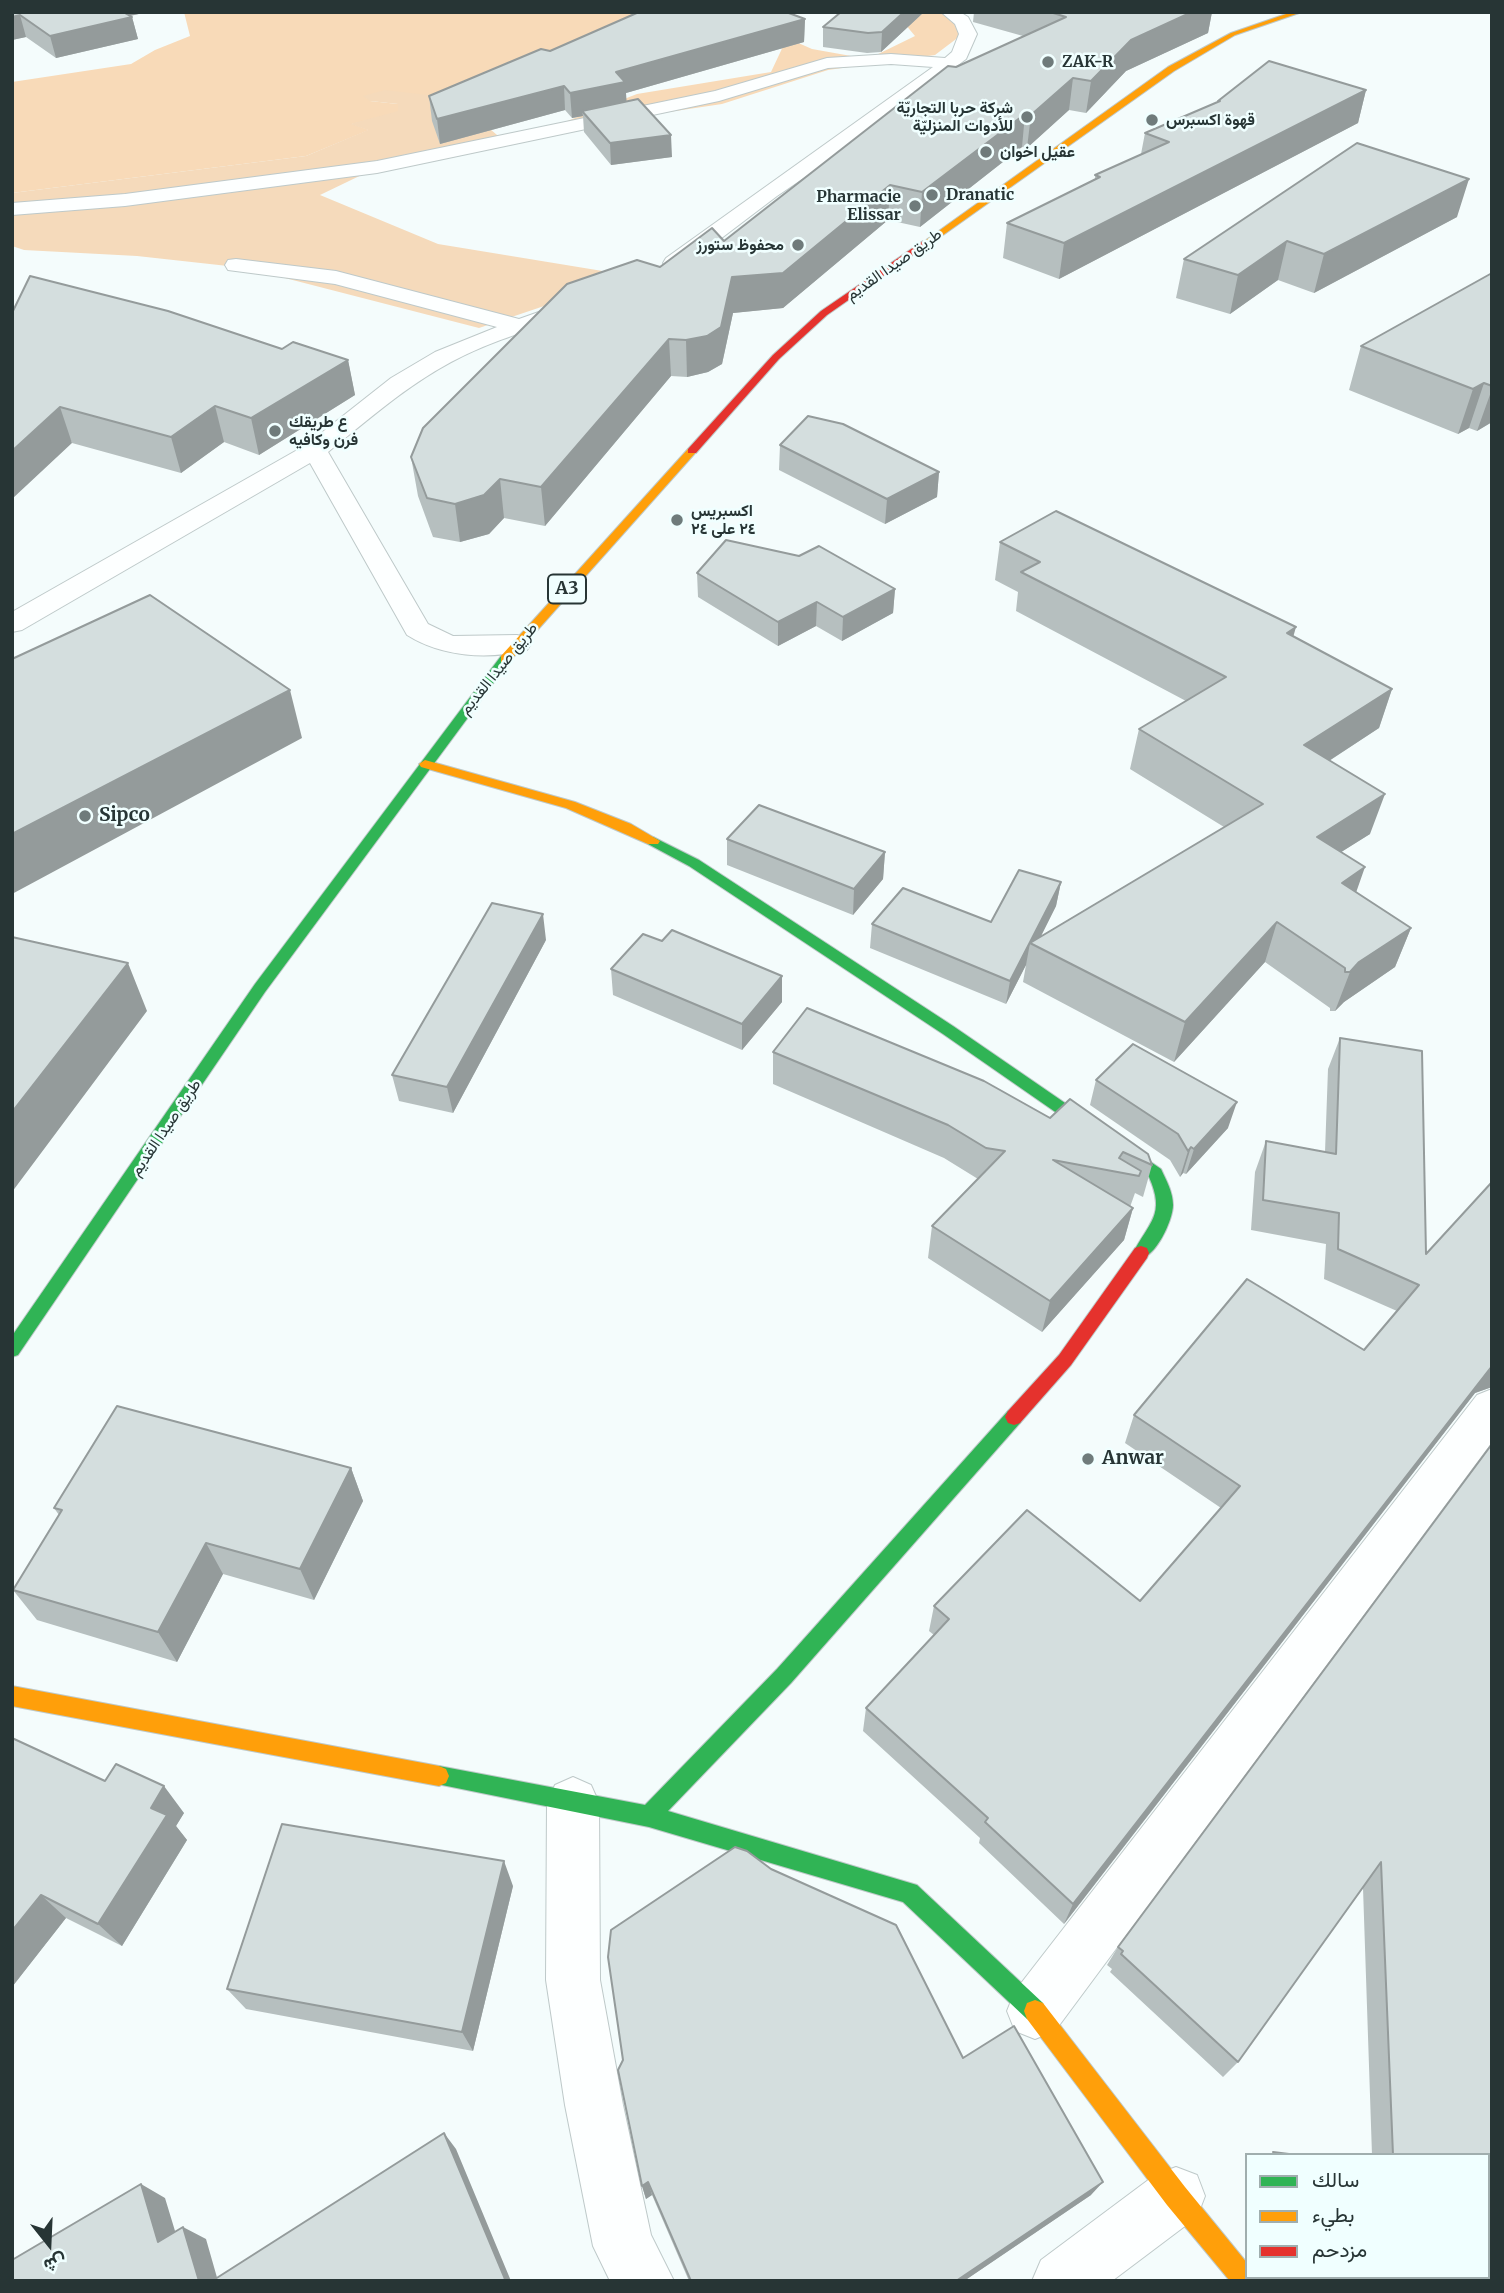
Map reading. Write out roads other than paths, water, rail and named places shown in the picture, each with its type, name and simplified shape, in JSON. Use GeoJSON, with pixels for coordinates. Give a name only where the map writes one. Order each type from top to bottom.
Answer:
{"type":"FeatureCollection","features":[{"type":"Feature","properties":{"kind":"main road","name":"طريق صيدا القديم"},"geometry":{"type":"LineString","coordinates":[[12,1350],[260,988],[517,644],[776,357],[824,313],[1154,81],[1244,28],[1299,12]]}},
{"type":"Feature","properties":{"kind":"main road"},"geometry":{"type":"LineString","coordinates":[[425,764],[533,791],[621,823],[694,863],[1088,1125],[1155,1173],[1165,1192],[1167,1208],[1159,1228],[1065,1360],[784,1676],[649,1816]]}},
{"type":"Feature","properties":{"kind":"main road"},"geometry":{"type":"LineString","coordinates":[[12,1696],[649,1816],[909,1893],[1035,2011],[1176,2196],[1246,2281]]}},
{"type":"Feature","properties":{"kind":"street"},"geometry":{"type":"LineString","coordinates":[[663,272],[960,55],[968,34],[962,21],[949,12]]}},
{"type":"Feature","properties":{"kind":"street"},"geometry":{"type":"LineString","coordinates":[[12,209],[125,200],[377,167],[719,96],[827,63],[891,59],[948,63]]}},
{"type":"Feature","properties":{"kind":"street"},"geometry":{"type":"LineString","coordinates":[[236,265],[336,278],[519,327]]}},
{"type":"Feature","properties":{"kind":"street"},"geometry":{"type":"LineString","coordinates":[[12,624],[315,450],[399,383],[443,357],[597,300]]}},
{"type":"Feature","properties":{"kind":"street"},"geometry":{"type":"LineString","coordinates":[[315,450],[417,629],[435,639],[461,647],[517,644]]}},
{"type":"Feature","properties":{"kind":"street"},"geometry":{"type":"LineString","coordinates":[[1035,2011],[1492,1408]]}},
{"type":"Feature","properties":{"kind":"street"},"geometry":{"type":"LineString","coordinates":[[573,1803],[573,1980],[594,2105],[623,2246],[644,2281]]}},
{"type":"Feature","properties":{"kind":"street"},"geometry":{"type":"LineString","coordinates":[[1062,2281],[1176,2196]]}},
{"type":"Feature","properties":{"kind":"place","name":"ZAK-R"},"geometry":{"type":"Point","coordinates":[1048,62]}},
{"type":"Feature","properties":{"kind":"place","name":"شركة حربا التجاريّة للأدوات المنزليّة"},"geometry":{"type":"Point","coordinates":[1027,117]}},
{"type":"Feature","properties":{"kind":"place","name":"قهوة اكسبرس"},"geometry":{"type":"Point","coordinates":[1152,120]}},
{"type":"Feature","properties":{"kind":"place","name":"عقيل اخوان"},"geometry":{"type":"Point","coordinates":[986,152]}},
{"type":"Feature","properties":{"kind":"place","name":"Dranatic"},"geometry":{"type":"Point","coordinates":[932,195]}},
{"type":"Feature","properties":{"kind":"place","name":"Pharmacie Elissar"},"geometry":{"type":"Point","coordinates":[915,206]}},
{"type":"Feature","properties":{"kind":"place","name":"محفوظ ستورز"},"geometry":{"type":"Point","coordinates":[798,245]}},
{"type":"Feature","properties":{"kind":"place","name":"ع طريقك فرن وكافيه"},"geometry":{"type":"Point","coordinates":[275,431]}},
{"type":"Feature","properties":{"kind":"place","name":"اكسبريس ٢٤ على ٢٤"},"geometry":{"type":"Point","coordinates":[677,520]}},
{"type":"Feature","properties":{"kind":"place","name":"Sipco"},"geometry":{"type":"Point","coordinates":[85,816]}},
{"type":"Feature","properties":{"kind":"place","name":"Anwar"},"geometry":{"type":"Point","coordinates":[1088,1459]}}]}
